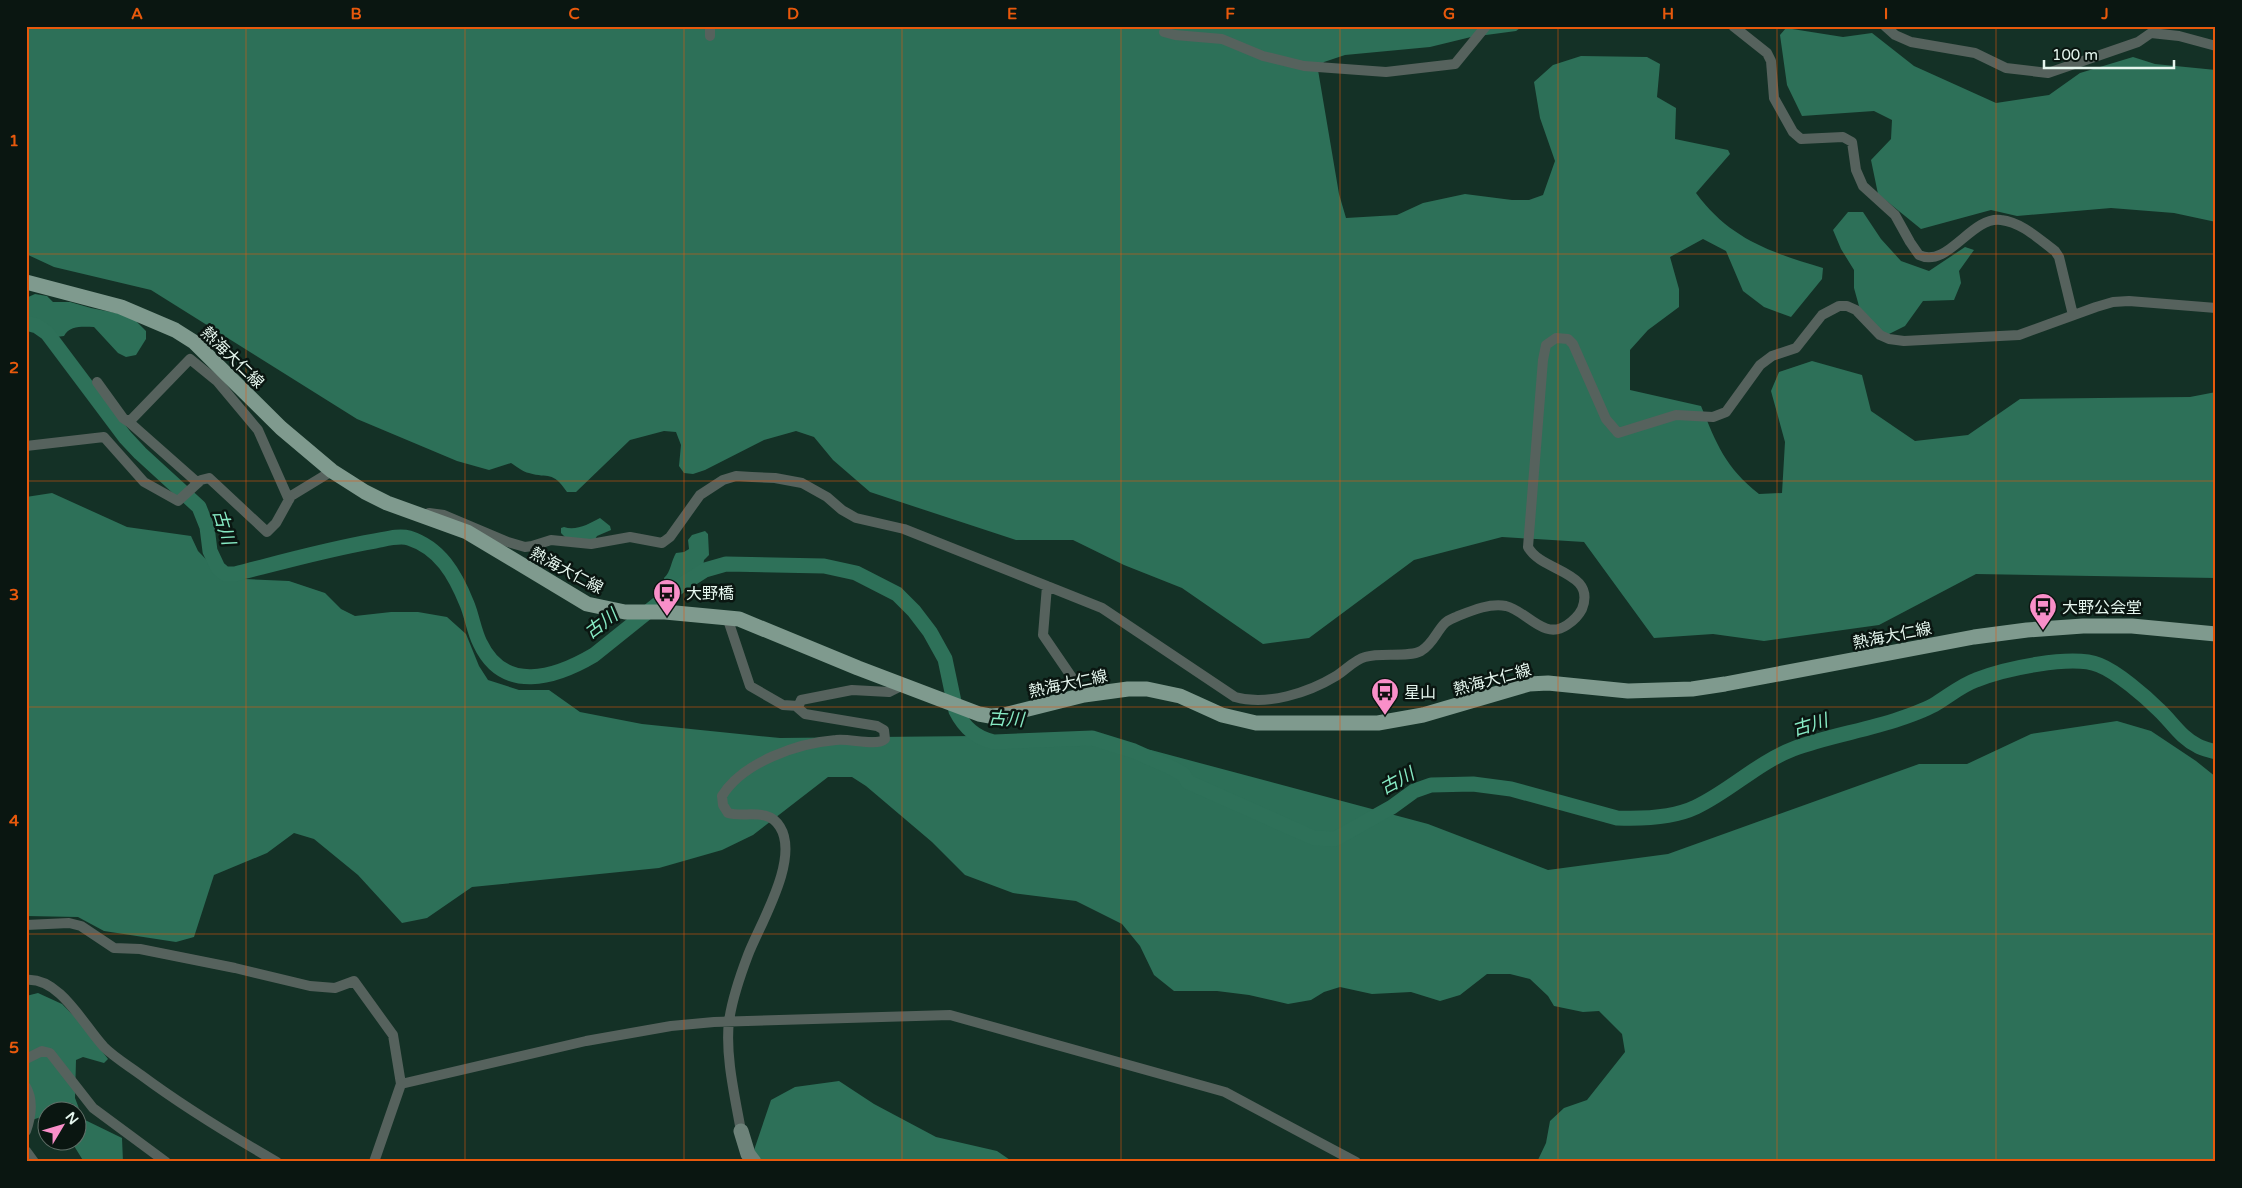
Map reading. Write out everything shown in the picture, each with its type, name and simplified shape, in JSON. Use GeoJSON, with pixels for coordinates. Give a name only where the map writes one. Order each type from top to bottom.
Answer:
{"type":"FeatureCollection","features":[{"type":"Feature","properties":{"kind":"main road","name":"熱海大仁線"},"geometry":{"type":"LineString","coordinates":[[26,282],[121,307],[175,330],[194,342],[281,428],[332,471],[365,492],[387,503],[467,532],[587,604],[634,612],[665,612],[727,617],[756,624],[903,685],[979,714],[998,716],[1084,695],[1128,689],[1147,689],[1180,696],[1222,715],[1256,723],[1378,723],[1423,716],[1529,684],[1548,683],[1628,692],[1692,689],[1734,683],[1974,637],[2027,630],[2083,626],[2132,626],[2216,634]]}},
{"type":"Feature","properties":{"kind":"street"},"geometry":{"type":"LineString","coordinates":[[1164,32],[1176,35],[1222,39],[1262,56],[1304,66],[1386,72],[1455,64],[1486,26]]}},
{"type":"Feature","properties":{"kind":"street"},"geometry":{"type":"LineString","coordinates":[[1733,26],[1767,53],[1771,61],[1774,98],[1793,132],[1801,139],[1843,137],[1852,142],[1856,170],[1863,186],[1895,215],[1919,255],[1928,256],[1947,252],[1974,229],[1990,220],[2012,223],[2055,251],[2062,264],[2073,315]]}},
{"type":"Feature","properties":{"kind":"street"},"geometry":{"type":"LineString","coordinates":[[1885,26],[1895,35],[1911,42],[1975,53],[2006,68],[2048,73],[2138,42],[2149,29],[2216,46]]}},
{"type":"Feature","properties":{"kind":"street"},"geometry":{"type":"LineString","coordinates":[[420,514],[444,515],[508,542],[525,546],[532,546],[551,540],[591,544],[630,537],[662,543],[670,537],[700,495],[714,484],[736,476],[774,478],[802,484],[815,489],[856,518],[904,529],[1102,608],[1228,692],[1249,700],[1292,695],[1335,677],[1362,658],[1417,653],[1433,642],[1448,620],[1488,607],[1512,608],[1536,624],[1552,630],[1571,622],[1581,610],[1584,593],[1582,586],[1578,581],[1534,555],[1528,548],[1543,360],[1546,345],[1551,341],[1562,338],[1573,344],[1579,353],[1606,419],[1618,433],[1671,416],[1713,416],[1726,412],[1760,365],[1772,356],[1796,348],[1822,315],[1839,306],[1847,306],[1856,310],[1880,334],[1889,339],[1904,341],[2019,335],[2096,306],[2128,301],[2216,308]]}},
{"type":"Feature","properties":{"kind":"street"},"geometry":{"type":"LineString","coordinates":[[129,422],[188,359],[192,359],[217,382],[258,430],[289,500]]}},
{"type":"Feature","properties":{"kind":"street"},"geometry":{"type":"LineString","coordinates":[[97,382],[123,418],[196,485]]}},
{"type":"Feature","properties":{"kind":"street"},"geometry":{"type":"LineString","coordinates":[[26,446],[104,437],[144,482],[178,501],[196,485],[209,478],[267,532],[271,531],[289,500],[296,493],[332,471]]}},
{"type":"Feature","properties":{"kind":"street"},"geometry":{"type":"LineString","coordinates":[[1047,586],[1043,635],[1084,695]]}},
{"type":"Feature","properties":{"kind":"street"},"geometry":{"type":"LineString","coordinates":[[727,617],[742,658],[748,683],[783,704],[798,706]]}},
{"type":"Feature","properties":{"kind":"street"},"geometry":{"type":"LineString","coordinates":[[798,706],[801,700],[818,695],[861,689],[889,692],[903,685]]}},
{"type":"Feature","properties":{"kind":"street"},"geometry":{"type":"LineString","coordinates":[[754,1162],[748,1154],[741,1131],[732,1079],[729,1022],[747,956],[783,870],[785,840],[780,826],[770,817],[757,813],[734,815],[728,813],[723,805],[722,796],[738,776],[795,747],[837,740],[860,740],[873,744],[885,739],[884,730],[878,726],[805,714],[800,711],[798,706]]}},
{"type":"Feature","properties":{"kind":"street"},"geometry":{"type":"LineString","coordinates":[[26,925],[69,923],[81,926],[114,948],[150,951],[235,968],[310,986],[335,988],[354,981],[393,1036],[401,1084],[374,1162]]}},
{"type":"Feature","properties":{"kind":"street"},"geometry":{"type":"LineString","coordinates":[[26,980],[36,979],[55,991],[68,1002],[105,1048],[174,1099],[274,1160]]}},
{"type":"Feature","properties":{"kind":"street"},"geometry":{"type":"LineString","coordinates":[[401,1084],[586,1041],[671,1026],[729,1022],[950,1015],[1226,1092],[1356,1162]]}},
{"type":"Feature","properties":{"kind":"street"},"geometry":{"type":"LineString","coordinates":[[26,1059],[42,1051],[50,1053],[93,1108],[166,1162]]}},
{"type":"Feature","properties":{"kind":"street"},"geometry":{"type":"LineString","coordinates":[[26,1087],[31,1095],[31,1104],[30,1118],[26,1131]]}},
{"type":"Feature","properties":{"kind":"street"},"geometry":{"type":"LineString","coordinates":[[26,1152],[34,1162]]}},
{"type":"Feature","properties":{"kind":"street"},"geometry":{"type":"LineString","coordinates":[[260,1162],[274,1160]]}},
{"type":"Feature","properties":{"kind":"green space"},"geometry":{"type":"Polygon","coordinates":[[[26,26],[1523,26],[1516,31],[1471,37],[1430,47],[1345,55],[1324,62],[1318,70],[1339,194],[1346,218],[1397,215],[1423,203],[1465,194],[1512,200],[1529,200],[1543,195],[1555,161],[1540,118],[1534,82],[1553,65],[1581,56],[1647,57],[1660,64],[1657,97],[1676,108],[1675,139],[1728,150],[1730,154],[1696,193],[1709,209],[1737,233],[1752,242],[1823,268],[1822,279],[1791,317],[1764,307],[1743,291],[1726,251],[1703,239],[1670,257],[1679,289],[1679,307],[1648,330],[1630,350],[1630,390],[1701,406],[1717,444],[1730,465],[1759,494],[1782,493],[1785,442],[1771,391],[1779,372],[1812,361],[1862,375],[1871,411],[1915,441],[1968,435],[2020,399],[2190,397],[2216,392],[2216,578],[1976,574],[1879,625],[1764,641],[1713,634],[1654,638],[1584,542],[1502,537],[1414,560],[1309,638],[1263,644],[1182,588],[1124,565],[1073,540],[1016,540],[870,492],[833,460],[814,437],[796,431],[764,440],[705,470],[693,474],[684,473],[679,466],[681,445],[676,432],[664,431],[630,440],[576,492],[567,492],[558,481],[550,476],[527,472],[511,463],[489,470],[457,461],[357,419],[151,290],[54,267],[26,254],[26,26]]]}},
{"type":"Feature","properties":{"kind":"green space"},"geometry":{"type":"Polygon","coordinates":[[[1786,28],[1843,37],[1872,33],[1914,66],[1996,103],[2049,95],[2080,73],[2133,57],[2155,64],[2216,70],[2216,222],[2174,213],[2111,208],[2017,216],[1991,210],[1921,229],[1878,194],[1871,160],[1891,139],[1892,120],[1874,111],[1802,116],[1787,85],[1780,35],[1786,28]]]}},
{"type":"Feature","properties":{"kind":"green space"},"geometry":{"type":"Polygon","coordinates":[[[1848,212],[1863,212],[1881,239],[1901,261],[1929,271],[1965,247],[1974,250],[1959,271],[1961,283],[1954,300],[1923,301],[1905,326],[1887,335],[1862,317],[1854,288],[1854,270],[1841,249],[1833,230],[1848,212]]]}},
{"type":"Feature","properties":{"kind":"green space"},"geometry":{"type":"Polygon","coordinates":[[[35,294],[47,296],[53,302],[70,302],[121,314],[136,321],[146,331],[146,339],[136,355],[126,357],[118,353],[94,327],[73,328],[64,336],[56,337],[42,325],[26,319],[26,298],[35,294]]]}},
{"type":"Feature","properties":{"kind":"green space"},"geometry":{"type":"Polygon","coordinates":[[[52,493],[127,527],[191,536],[198,551],[224,578],[289,581],[325,593],[341,609],[355,616],[391,612],[418,612],[447,617],[466,634],[479,666],[488,680],[519,690],[549,690],[580,712],[642,724],[780,738],[975,736],[1075,739],[1151,750],[1428,824],[1548,870],[1668,854],[1919,764],[1967,764],[2031,734],[2117,721],[2151,731],[2196,761],[2216,777],[2216,1162],[1537,1162],[1546,1143],[1550,1121],[1564,1108],[1587,1100],[1625,1052],[1622,1034],[1599,1011],[1583,1012],[1554,1006],[1548,996],[1530,979],[1510,974],[1487,974],[1460,995],[1440,1001],[1411,992],[1372,994],[1340,987],[1324,992],[1311,1000],[1288,1004],[1249,995],[1217,991],[1174,991],[1154,975],[1140,946],[1122,924],[1076,901],[1013,893],[965,875],[932,842],[866,786],[852,777],[828,777],[753,835],[722,850],[659,868],[472,887],[427,918],[402,923],[358,875],[314,839],[294,833],[267,853],[214,875],[194,937],[176,942],[104,931],[78,917],[26,916],[26,497],[52,493]]]}},
{"type":"Feature","properties":{"kind":"green space"},"geometry":{"type":"Polygon","coordinates":[[[600,518],[610,526],[611,530],[597,536],[594,541],[566,538],[561,533],[561,528],[587,525],[600,518]]]}},
{"type":"Feature","properties":{"kind":"green space"},"geometry":{"type":"Polygon","coordinates":[[[705,531],[708,534],[709,555],[704,560],[703,566],[671,589],[667,587],[664,578],[676,553],[689,549],[688,540],[692,535],[705,531]]]}},
{"type":"Feature","properties":{"kind":"green space"},"geometry":{"type":"Polygon","coordinates":[[[38,993],[62,1004],[80,1022],[108,1059],[104,1063],[83,1057],[76,1060],[76,1100],[38,1100],[38,1118],[26,1122],[26,996],[38,993]]]}},
{"type":"Feature","properties":{"kind":"green space"},"geometry":{"type":"Polygon","coordinates":[[[839,1081],[874,1104],[936,1137],[997,1151],[1013,1162],[750,1162],[771,1100],[795,1087],[839,1081]]]}},
{"type":"Feature","properties":{"kind":"green space"},"geometry":{"type":"Polygon","coordinates":[[[88,1121],[122,1138],[123,1162],[84,1162],[77,1150],[88,1150],[88,1121]]]}},
{"type":"Feature","properties":{"kind":"waterway","name":"古川"},"geometry":{"type":"LineString","coordinates":[[26,323],[37,326],[47,333],[125,437],[199,507],[207,527],[210,551],[218,568],[225,574],[235,574],[357,544],[392,538],[409,538],[420,542],[438,555],[452,573],[467,604],[480,643],[490,659],[502,670],[516,675],[531,677],[563,670],[594,655],[680,586],[705,570],[726,564],[824,566],[856,573],[897,594],[914,611],[930,632],[945,659],[956,711],[967,727],[981,738],[994,742],[1092,738],[1134,751],[1170,767],[1183,774],[1188,782],[1314,838],[1335,839],[1392,807],[1414,791],[1431,785],[1473,784],[1511,789],[1617,818],[1647,818],[1678,814],[1696,807],[1767,762],[1793,749],[1913,714],[1933,706],[1976,680],[2003,671],[2055,662],[2087,662],[2106,668],[2146,698],[2192,743],[2216,752]]}},
{"type":"Feature","properties":{"kind":"place","name":"大野橋"},"geometry":{"type":"Point","coordinates":[667,617]}},
{"type":"Feature","properties":{"kind":"place","name":"大野公会堂"},"geometry":{"type":"Point","coordinates":[2043,631]}},
{"type":"Feature","properties":{"kind":"place","name":"星山"},"geometry":{"type":"Point","coordinates":[1385,716]}}]}
